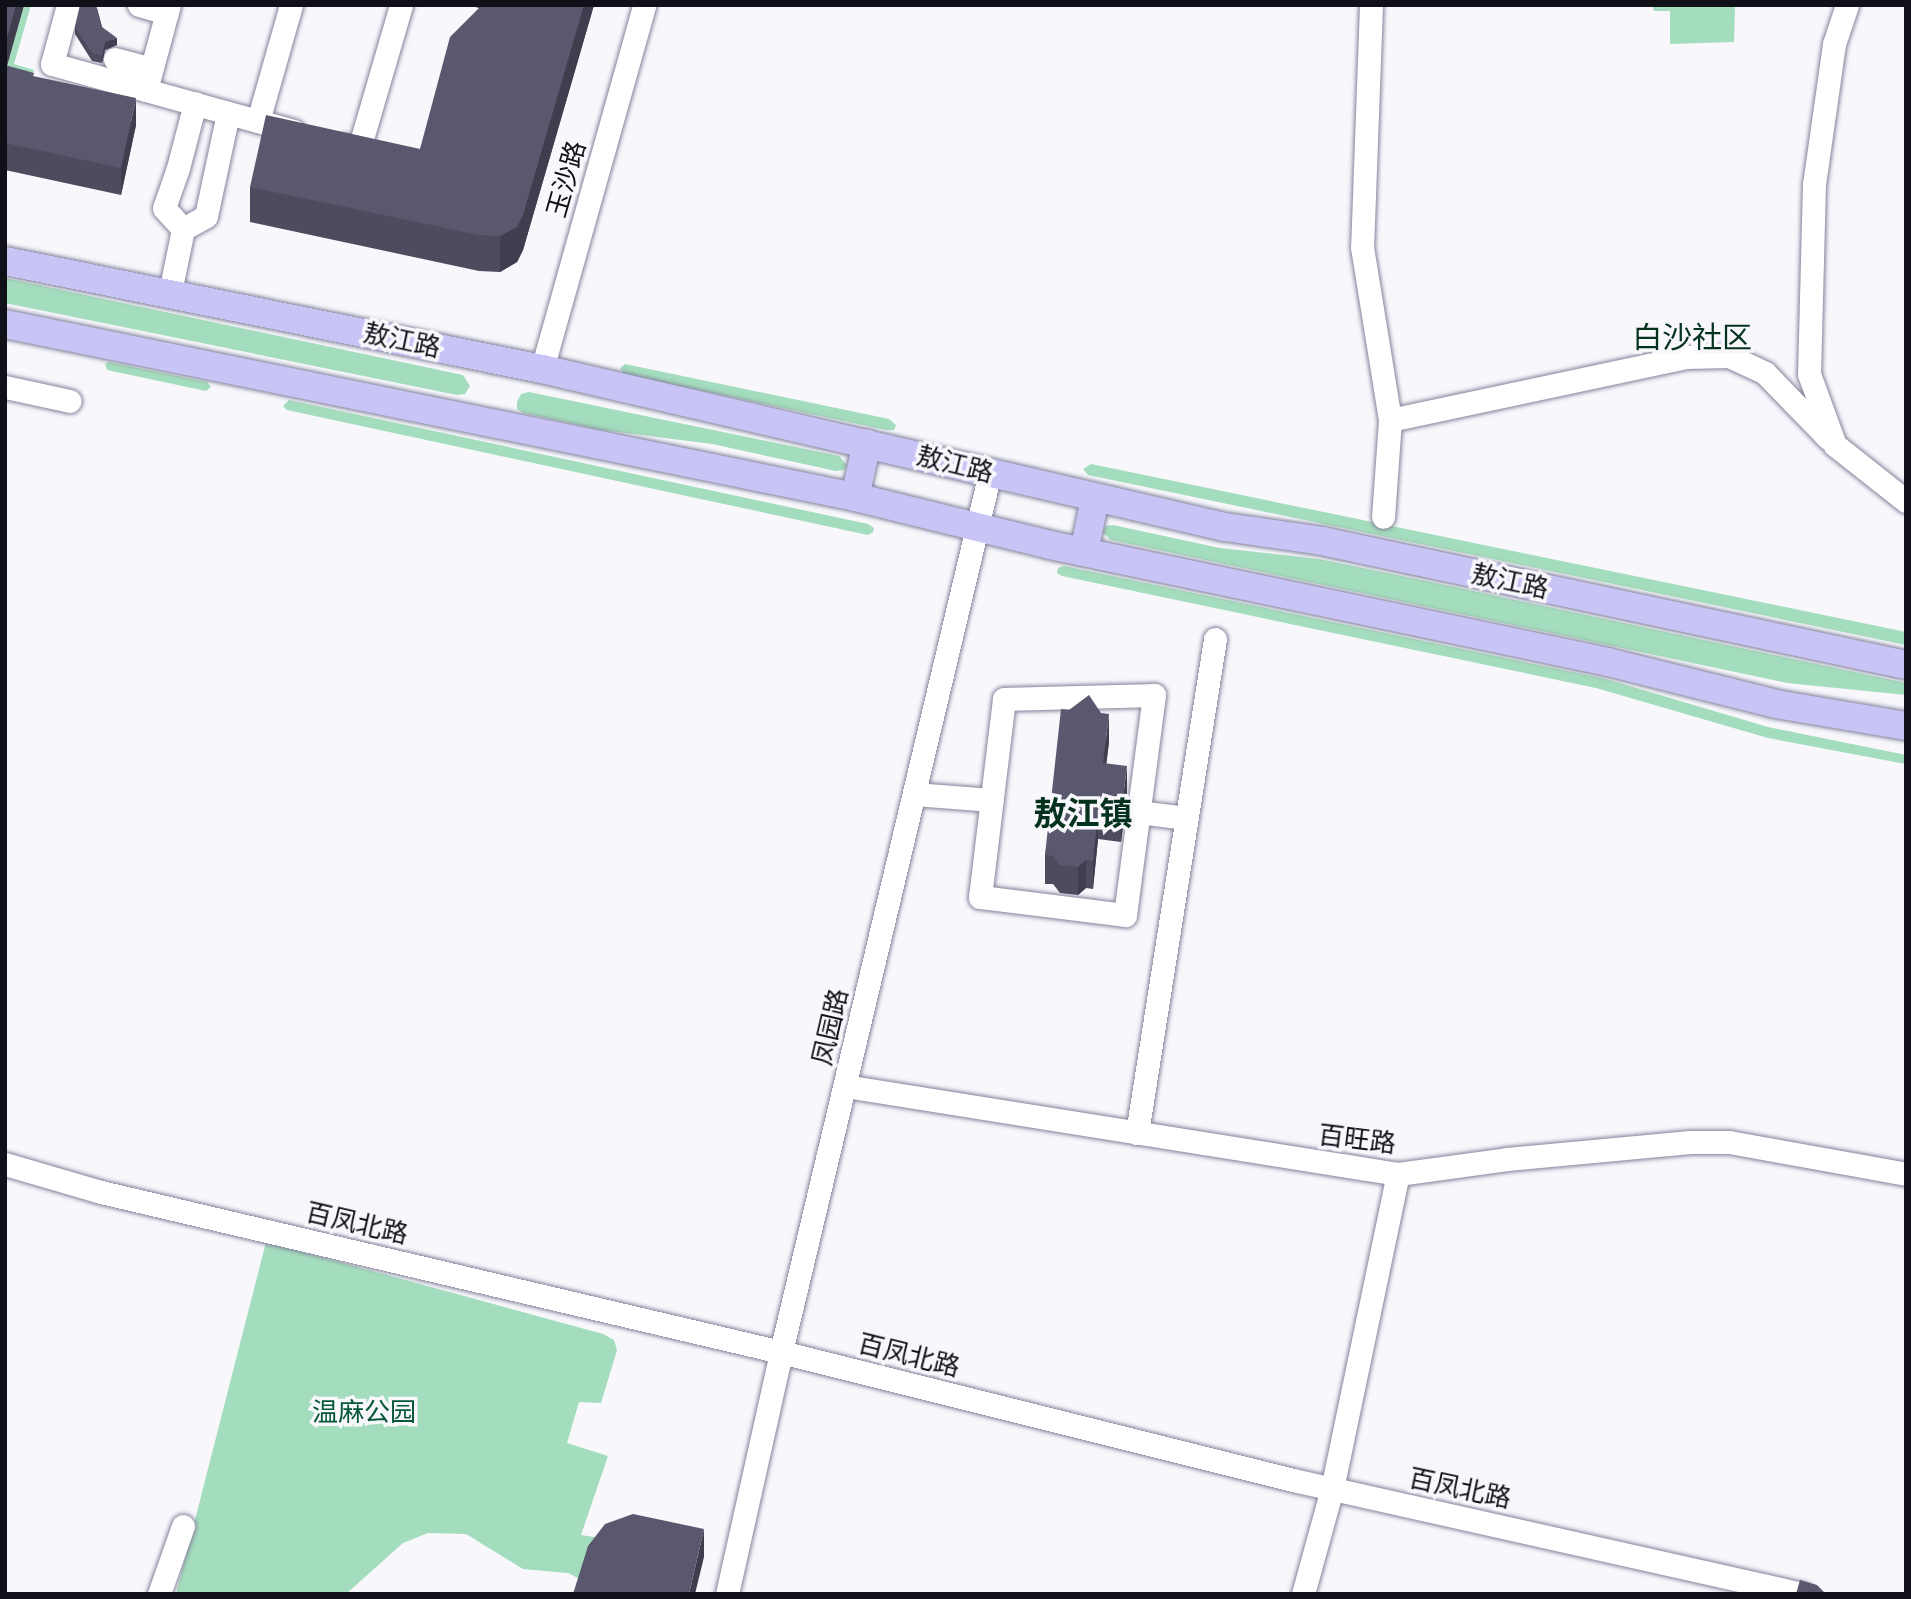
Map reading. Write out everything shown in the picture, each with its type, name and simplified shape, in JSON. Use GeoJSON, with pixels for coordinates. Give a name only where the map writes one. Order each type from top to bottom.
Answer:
{"type":"FeatureCollection","features":[{"type":"Feature","properties":{"kind":"main road","name":"敖江路"},"geometry":{"type":"LineString","coordinates":[[5,261],[170,292],[542,369],[1225,527],[1322,541],[1906,664]]}},
{"type":"Feature","properties":{"kind":"main road","name":"敖江路"},"geometry":{"type":"LineString","coordinates":[[5,324],[855,497],[1084,552],[1608,662],[1776,704],[1906,726]]}},
{"type":"Feature","properties":{"kind":"main road"},"geometry":{"type":"LineString","coordinates":[[855,497],[867,443]]}},
{"type":"Feature","properties":{"kind":"main road"},"geometry":{"type":"LineString","coordinates":[[1084,552],[1095,499]]}},
{"type":"Feature","properties":{"kind":"street"},"geometry":{"type":"LineString","coordinates":[[68,5],[52,64],[149,80]]}},
{"type":"Feature","properties":{"kind":"street"},"geometry":{"type":"LineString","coordinates":[[139,5],[168,9],[149,80]]}},
{"type":"Feature","properties":{"kind":"street"},"geometry":{"type":"LineString","coordinates":[[258,121],[291,5]]}},
{"type":"Feature","properties":{"kind":"street"},"geometry":{"type":"LineString","coordinates":[[115,59],[195,103],[359,149],[401,5]]}},
{"type":"Feature","properties":{"kind":"street","name":"玉沙路"},"geometry":{"type":"LineString","coordinates":[[542,369],[645,5]]}},
{"type":"Feature","properties":{"kind":"street"},"geometry":{"type":"LineString","coordinates":[[1371,5],[1362,247],[1390,420],[1384,517]]}},
{"type":"Feature","properties":{"kind":"street"},"geometry":{"type":"LineString","coordinates":[[1835,445],[1809,374],[1814,184],[1834,44],[1847,5]]}},
{"type":"Feature","properties":{"kind":"street"},"geometry":{"type":"LineString","coordinates":[[183,229],[164,208],[178,168],[195,103]]}},
{"type":"Feature","properties":{"kind":"street"},"geometry":{"type":"LineString","coordinates":[[170,292],[183,229],[206,216],[228,113]]}},
{"type":"Feature","properties":{"kind":"street"},"geometry":{"type":"LineString","coordinates":[[1390,420],[1687,357],[1729,356],[1765,373],[1835,445],[1906,501]]}},
{"type":"Feature","properties":{"kind":"street"},"geometry":{"type":"LineString","coordinates":[[5,387],[70,401]]}},
{"type":"Feature","properties":{"kind":"street","name":"凤园路"},"geometry":{"type":"LineString","coordinates":[[727,1594],[781,1352],[990,473]]}},
{"type":"Feature","properties":{"kind":"street"},"geometry":{"type":"LineString","coordinates":[[1137,1133],[1215,639]]}},
{"type":"Feature","properties":{"kind":"street"},"geometry":{"type":"LineString","coordinates":[[1154,695],[1125,915],[980,897],[992,800],[1004,699],[1154,695]]}},
{"type":"Feature","properties":{"kind":"street"},"geometry":{"type":"LineString","coordinates":[[914,794],[992,800]]}},
{"type":"Feature","properties":{"kind":"street"},"geometry":{"type":"LineString","coordinates":[[1138,812],[1187,818]]}},
{"type":"Feature","properties":{"kind":"street","name":"百旺路"},"geometry":{"type":"LineString","coordinates":[[845,1086],[1398,1174],[1507,1159],[1690,1142],[1728,1142],[1906,1174]]}},
{"type":"Feature","properties":{"kind":"street","name":"百凤北路"},"geometry":{"type":"LineString","coordinates":[[5,1164],[114,1195],[781,1352],[1332,1489],[1795,1593]]}},
{"type":"Feature","properties":{"kind":"street"},"geometry":{"type":"LineString","coordinates":[[1303,1594],[1332,1489],[1398,1174]]}},
{"type":"Feature","properties":{"kind":"street"},"geometry":{"type":"LineString","coordinates":[[159,1594],[183,1526]]}},
{"type":"Feature","properties":{"kind":"green space"},"geometry":{"type":"Polygon","coordinates":[[[24,5],[31,5],[14,64],[34,70],[31,87],[5,72],[24,5]]]}},
{"type":"Feature","properties":{"kind":"green space"},"geometry":{"type":"Polygon","coordinates":[[[1652,5],[1735,5],[1734,42],[1670,44],[1670,11],[1654,11],[1652,5]]]}},
{"type":"Feature","properties":{"kind":"green space"},"geometry":{"type":"Polygon","coordinates":[[[5,278],[463,375],[470,386],[465,394],[457,395],[5,303],[5,278]]]}},
{"type":"Feature","properties":{"kind":"green space"},"geometry":{"type":"Polygon","coordinates":[[[109,362],[207,382],[211,387],[206,391],[107,370],[105,364],[109,362]]]}},
{"type":"Feature","properties":{"kind":"green space"},"geometry":{"type":"Polygon","coordinates":[[[625,364],[889,419],[896,425],[894,430],[886,430],[624,374],[620,368],[625,364]]]}},
{"type":"Feature","properties":{"kind":"green space"},"geometry":{"type":"Polygon","coordinates":[[[529,392],[839,456],[847,465],[844,470],[836,471],[712,444],[602,430],[523,413],[517,409],[517,402],[521,394],[529,392]]]}},
{"type":"Feature","properties":{"kind":"green space"},"geometry":{"type":"Polygon","coordinates":[[[289,400],[868,524],[874,528],[868,535],[287,410],[283,406],[289,400]]]}},
{"type":"Feature","properties":{"kind":"green space"},"geometry":{"type":"Polygon","coordinates":[[[1091,464],[1906,632],[1906,645],[1088,475],[1083,469],[1091,464]]]}},
{"type":"Feature","properties":{"kind":"green space"},"geometry":{"type":"Polygon","coordinates":[[[1113,525],[1220,548],[1319,559],[1906,683],[1906,695],[1787,683],[1111,540],[1102,532],[1106,526],[1113,525]]]}},
{"type":"Feature","properties":{"kind":"green space"},"geometry":{"type":"Polygon","coordinates":[[[1064,566],[1606,679],[1768,727],[1906,755],[1906,764],[1768,738],[1596,688],[1062,576],[1057,573],[1058,568],[1064,566]]]}},
{"type":"Feature","properties":{"kind":"green space","name":"温麻公园"},"geometry":{"type":"Polygon","coordinates":[[[266,1242],[603,1334],[614,1340],[617,1350],[601,1403],[579,1402],[567,1443],[608,1456],[581,1535],[633,1543],[578,1578],[568,1573],[523,1569],[466,1534],[428,1533],[403,1543],[346,1594],[176,1594],[266,1242]]]}},
{"type":"Feature","properties":{"kind":"building"},"geometry":{"type":"Polygon","coordinates":[[[5,5],[16,5],[5,45],[5,5]]]}},
{"type":"Feature","properties":{"kind":"building"},"geometry":{"type":"Polygon","coordinates":[[[80,5],[96,5],[102,27],[117,38],[105,42],[102,56],[92,53],[75,27],[80,5]]]}},
{"type":"Feature","properties":{"kind":"building"},"geometry":{"type":"Polygon","coordinates":[[[482,5],[584,5],[523,215],[517,227],[500,236],[479,235],[250,187],[266,115],[420,149],[450,37],[482,5]]]}},
{"type":"Feature","properties":{"kind":"building"},"geometry":{"type":"Polygon","coordinates":[[[5,65],[34,73],[33,76],[136,98],[121,168],[5,143],[5,65]]]}},
{"type":"Feature","properties":{"kind":"building"},"geometry":{"type":"Polygon","coordinates":[[[1089,695],[1101,713],[1109,714],[1103,763],[1127,766],[1121,813],[1098,811],[1093,861],[1086,860],[1078,867],[1060,865],[1053,856],[1045,855],[1061,709],[1069,710],[1089,695]]]}},
{"type":"Feature","properties":{"kind":"building"},"geometry":{"type":"Polygon","coordinates":[[[633,1514],[704,1529],[689,1594],[573,1594],[588,1546],[605,1524],[633,1514]]]}},
{"type":"Feature","properties":{"kind":"building"},"geometry":{"type":"Polygon","coordinates":[[[1800,1580],[1817,1585],[1826,1594],[1796,1594],[1800,1580]]]}},
{"type":"Feature","properties":{"kind":"district","name":"白沙社区"},"geometry":{"type":"Point","coordinates":[1692,337]}},
{"type":"Feature","properties":{"kind":"district","name":"敖江镇"},"geometry":{"type":"Point","coordinates":[1083,814]}}]}
